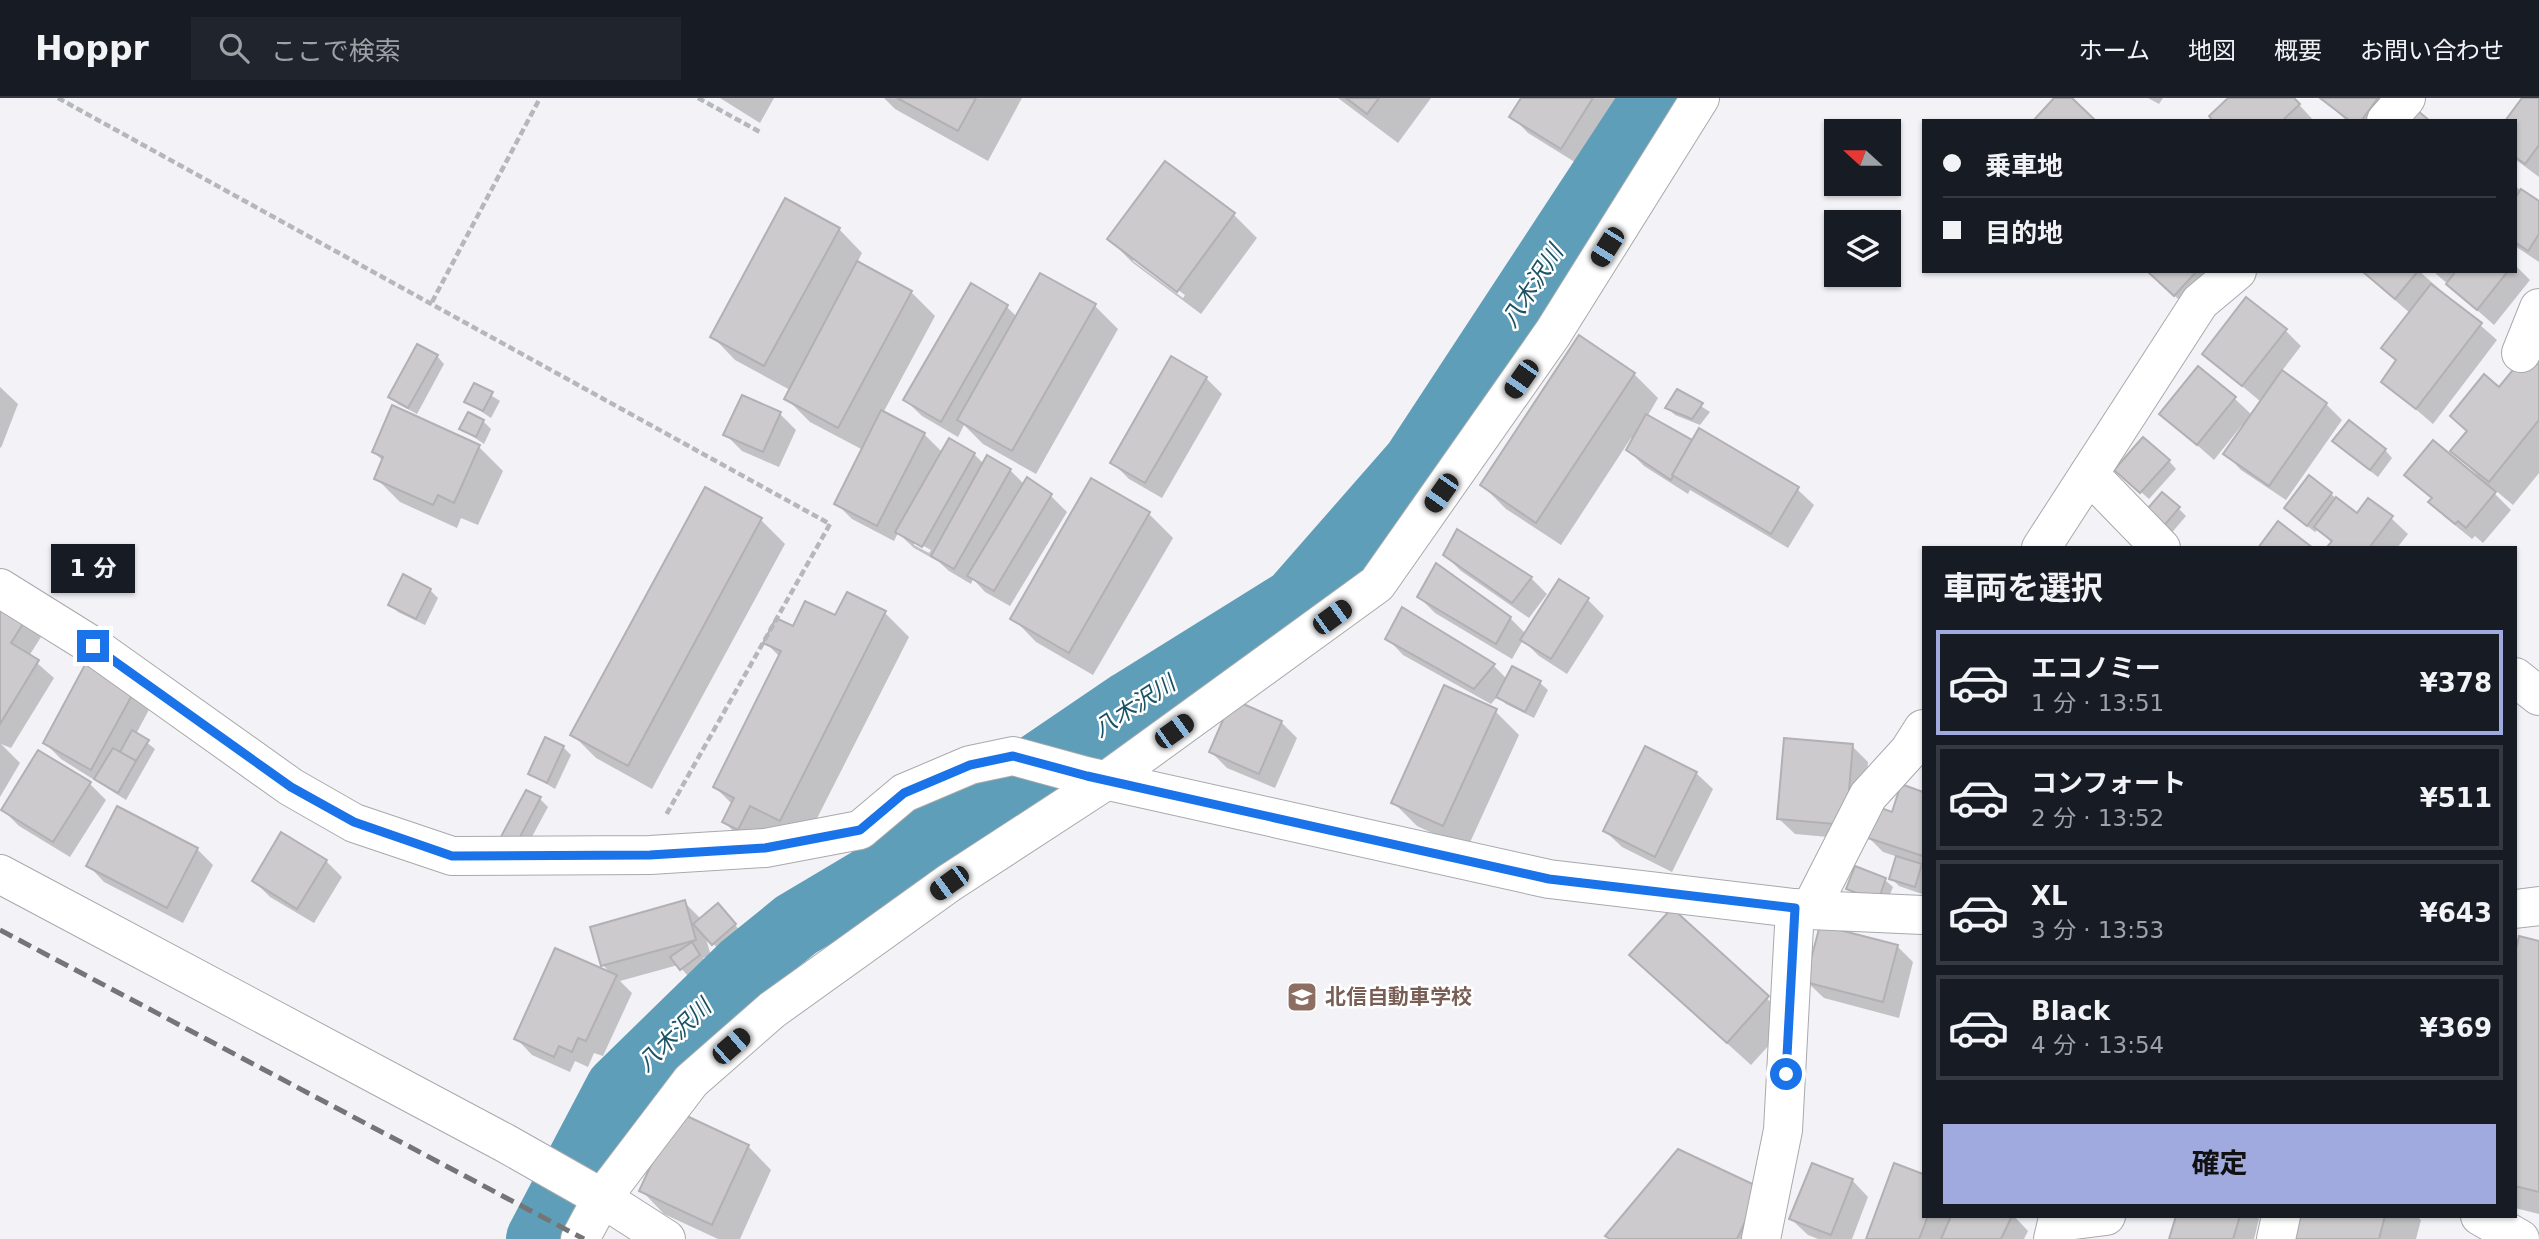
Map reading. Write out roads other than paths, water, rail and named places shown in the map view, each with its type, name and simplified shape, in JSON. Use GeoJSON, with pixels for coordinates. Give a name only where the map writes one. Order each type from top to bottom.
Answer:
{"type":"FeatureCollection","features":[{"type":"Feature","properties":{"kind":"street"},"geometry":{"type":"LineString","coordinates":[[580,1239],[602,1198],[691,1081],[772,1010],[1097,778],[1377,584],[1553,333],[1700,98]]}},
{"type":"Feature","properties":{"kind":"street"},"geometry":{"type":"LineString","coordinates":[[2388,119],[2406,98]]}},
{"type":"Feature","properties":{"kind":"street"},"geometry":{"type":"LineString","coordinates":[[2042,546],[2200,302],[2235,273]]}},
{"type":"Feature","properties":{"kind":"street"},"geometry":{"type":"LineString","coordinates":[[2521,353],[2539,308]]}},
{"type":"Feature","properties":{"kind":"street"},"geometry":{"type":"LineString","coordinates":[[2089,474],[2159,546]]}},
{"type":"Feature","properties":{"kind":"street"},"geometry":{"type":"LineString","coordinates":[[0,588],[93,646],[291,787],[354,822],[452,856],[650,855],[765,848],[860,830],[904,793],[970,765],[1013,756],[1097,778],[1549,879],[1803,909],[1922,915]]}},
{"type":"Feature","properties":{"kind":"street"},"geometry":{"type":"LineString","coordinates":[[2517,679],[2539,696]]}},
{"type":"Feature","properties":{"kind":"street"},"geometry":{"type":"LineString","coordinates":[[1761,1239],[1783,1130],[1803,909],[1868,796],[1909,751],[1922,731]]}},
{"type":"Feature","properties":{"kind":"street"},"geometry":{"type":"LineString","coordinates":[[0,874],[505,1143],[602,1198],[666,1239]]}},
{"type":"Feature","properties":{"kind":"street"},"geometry":{"type":"LineString","coordinates":[[2517,908],[2539,906]]}},
{"type":"Feature","properties":{"kind":"street"},"geometry":{"type":"LineString","coordinates":[[2053,1239],[2057,1222],[2090,1218]]}},
{"type":"Feature","properties":{"kind":"street"},"geometry":{"type":"LineString","coordinates":[[2276,1239],[2281,1218]]}},
{"type":"Feature","properties":{"kind":"street"},"geometry":{"type":"LineString","coordinates":[[2483,1218],[2520,1239]]}},
{"type":"Feature","properties":{"kind":"waterway","name":"八木沢川"},"geometry":{"type":"LineString","coordinates":[[540,1239],[619,1089],[743,968],[796,925],[870,881],[1131,704],[1295,602],[1416,464],[1656,98]]}},
{"type":"Feature","properties":{"kind":"railway"},"geometry":{"type":"LineString","coordinates":[[0,930],[584,1239]]}},
{"type":"Feature","properties":{"kind":"place","name":"北信自動車学校"},"geometry":{"type":"Point","coordinates":[1302,997]}}]}
